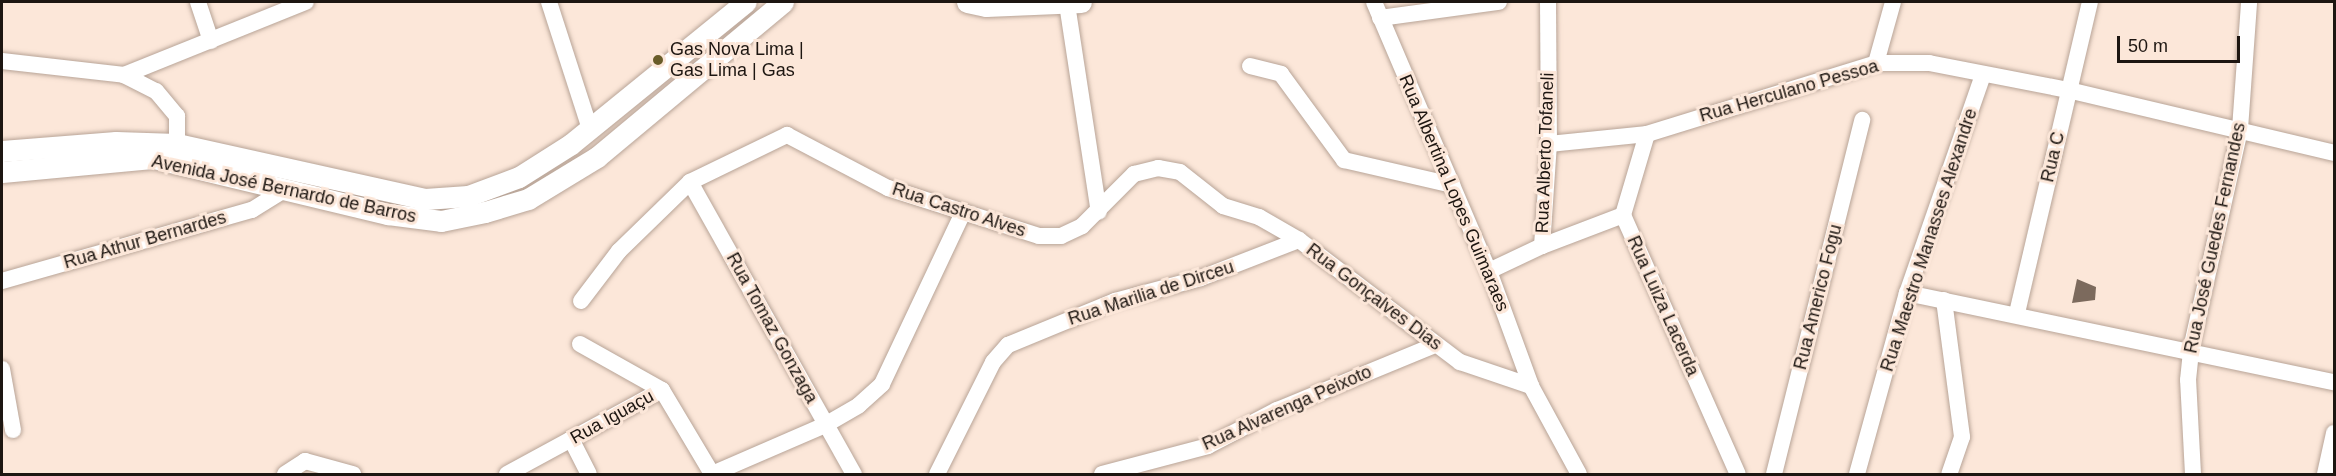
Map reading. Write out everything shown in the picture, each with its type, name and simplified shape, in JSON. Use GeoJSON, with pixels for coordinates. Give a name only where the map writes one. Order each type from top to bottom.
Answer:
{"type":"FeatureCollection","features":[{"type":"Feature","properties":{"kind":"main road","name":"Avenida José Bernardo de Barros"},"geometry":{"type":"LineString","coordinates":[[2,151],[116,142],[177,144],[424,199],[468,196],[519,177],[590,129],[746,2]]}},
{"type":"Feature","properties":{"kind":"main road","name":"Avenida José Bernardo de Barros"},"geometry":{"type":"LineString","coordinates":[[2,172],[154,158],[284,190],[441,221],[528,199],[597,157],[783,2]]}},
{"type":"Feature","properties":{"kind":"main road"},"geometry":{"type":"LineString","coordinates":[[967,2],[986,6],[1074,3]]}},
{"type":"Feature","properties":{"kind":"street"},"geometry":{"type":"LineString","coordinates":[[198,2],[211,40]]}},
{"type":"Feature","properties":{"kind":"street"},"geometry":{"type":"LineString","coordinates":[[124,75],[306,2]]}},
{"type":"Feature","properties":{"kind":"street"},"geometry":{"type":"LineString","coordinates":[[549,2],[590,129]]}},
{"type":"Feature","properties":{"kind":"street","name":"Rua Albertina Lopes Guimaraes"},"geometry":{"type":"LineString","coordinates":[[1374,2],[1489,271],[1531,386],[1579,474]]}},
{"type":"Feature","properties":{"kind":"street"},"geometry":{"type":"LineString","coordinates":[[1380,18],[1499,2]]}},
{"type":"Feature","properties":{"kind":"street","name":"Rua Alberto Tofaneli"},"geometry":{"type":"LineString","coordinates":[[1489,271],[1542,246],[1550,144],[1548,2]]}},
{"type":"Feature","properties":{"kind":"street"},"geometry":{"type":"LineString","coordinates":[[1876,63],[1893,2]]}},
{"type":"Feature","properties":{"kind":"street","name":"Rua C"},"geometry":{"type":"LineString","coordinates":[[2017,313],[2090,2]]}},
{"type":"Feature","properties":{"kind":"street","name":"Rua José Guedes Fernandes"},"geometry":{"type":"LineString","coordinates":[[2193,474],[2188,380],[2192,349],[2240,129],[2249,2]]}},
{"type":"Feature","properties":{"kind":"street"},"geometry":{"type":"LineString","coordinates":[[1074,3],[1099,212]]}},
{"type":"Feature","properties":{"kind":"street"},"geometry":{"type":"LineString","coordinates":[[2,61],[124,75],[156,91],[177,116],[177,144]]}},
{"type":"Feature","properties":{"kind":"street","name":"Rua Herculano Pessoa"},"geometry":{"type":"LineString","coordinates":[[1550,144],[1647,134],[1876,63],[1929,63],[2068,90],[2334,153]]}},
{"type":"Feature","properties":{"kind":"street"},"geometry":{"type":"LineString","coordinates":[[1250,66],[1281,74],[1344,160],[1452,185]]}},
{"type":"Feature","properties":{"kind":"street","name":"Rua Maestro Manasses Alexandre"},"geometry":{"type":"LineString","coordinates":[[1857,474],[1907,293],[1983,75]]}},
{"type":"Feature","properties":{"kind":"street","name":"Rua Americo Fogu"},"geometry":{"type":"LineString","coordinates":[[1774,474],[1862,120]]}},
{"type":"Feature","properties":{"kind":"street","name":"Rua Luiza Lacerda"},"geometry":{"type":"LineString","coordinates":[[1647,134],[1623,215],[1738,474]]}},
{"type":"Feature","properties":{"kind":"street","name":"Rua Castro Alves"},"geometry":{"type":"LineString","coordinates":[[690,182],[788,135],[888,188],[962,215],[1039,236],[1061,236],[1099,212]]}},
{"type":"Feature","properties":{"kind":"street","name":"Rua Gonçalves Dias"},"geometry":{"type":"LineString","coordinates":[[1099,212],[1134,174],[1158,168],[1180,172],[1223,206],[1259,218],[1299,240],[1460,362],[1531,386]]}},
{"type":"Feature","properties":{"kind":"street"},"geometry":{"type":"LineString","coordinates":[[581,301],[619,251],[690,182]]}},
{"type":"Feature","properties":{"kind":"street","name":"Rua Tomaz Gonzaga"},"geometry":{"type":"LineString","coordinates":[[690,182],[854,474]]}},
{"type":"Feature","properties":{"kind":"street","name":"Rua Athur Bernardes"},"geometry":{"type":"LineString","coordinates":[[2,281],[252,210],[284,190]]}},
{"type":"Feature","properties":{"kind":"street"},"geometry":{"type":"LineString","coordinates":[[712,474],[825,425],[859,405],[882,384],[962,215]]}},
{"type":"Feature","properties":{"kind":"street"},"geometry":{"type":"LineString","coordinates":[[1542,246],[1623,215]]}},
{"type":"Feature","properties":{"kind":"street","name":"Rua Marilia de Dirceu"},"geometry":{"type":"LineString","coordinates":[[937,474],[993,362],[1008,345],[1115,301],[1201,278],[1299,240]]}},
{"type":"Feature","properties":{"kind":"street"},"geometry":{"type":"LineString","coordinates":[[1907,293],[2192,349],[2334,382]]}},
{"type":"Feature","properties":{"kind":"street"},"geometry":{"type":"LineString","coordinates":[[1944,300],[1962,437],[1949,474]]}},
{"type":"Feature","properties":{"kind":"street"},"geometry":{"type":"LineString","coordinates":[[580,344],[662,390]]}},
{"type":"Feature","properties":{"kind":"street","name":"Rua Alvarenga Peixoto"},"geometry":{"type":"LineString","coordinates":[[1102,474],[1208,446],[1277,410],[1435,345]]}},
{"type":"Feature","properties":{"kind":"street"},"geometry":{"type":"LineString","coordinates":[[2,369],[14,430]]}},
{"type":"Feature","properties":{"kind":"street","name":"Rua Iguaçu"},"geometry":{"type":"LineString","coordinates":[[507,474],[662,390],[712,474]]}},
{"type":"Feature","properties":{"kind":"street"},"geometry":{"type":"LineString","coordinates":[[2325,474],[2334,433]]}},
{"type":"Feature","properties":{"kind":"street"},"geometry":{"type":"LineString","coordinates":[[571,439],[589,474]]}},
{"type":"Feature","properties":{"kind":"street"},"geometry":{"type":"LineString","coordinates":[[285,474],[305,461],[352,474]]}},
{"type":"Feature","properties":{"kind":"building"},"geometry":{"type":"Polygon","coordinates":[[[2077,279],[2096,287],[2095,300],[2072,303],[2077,279]]]}},
{"type":"Feature","properties":{"kind":"place","name":"Gas Nova Lima | Gas Lima | Gas"},"geometry":{"type":"Point","coordinates":[658,60]}}]}
